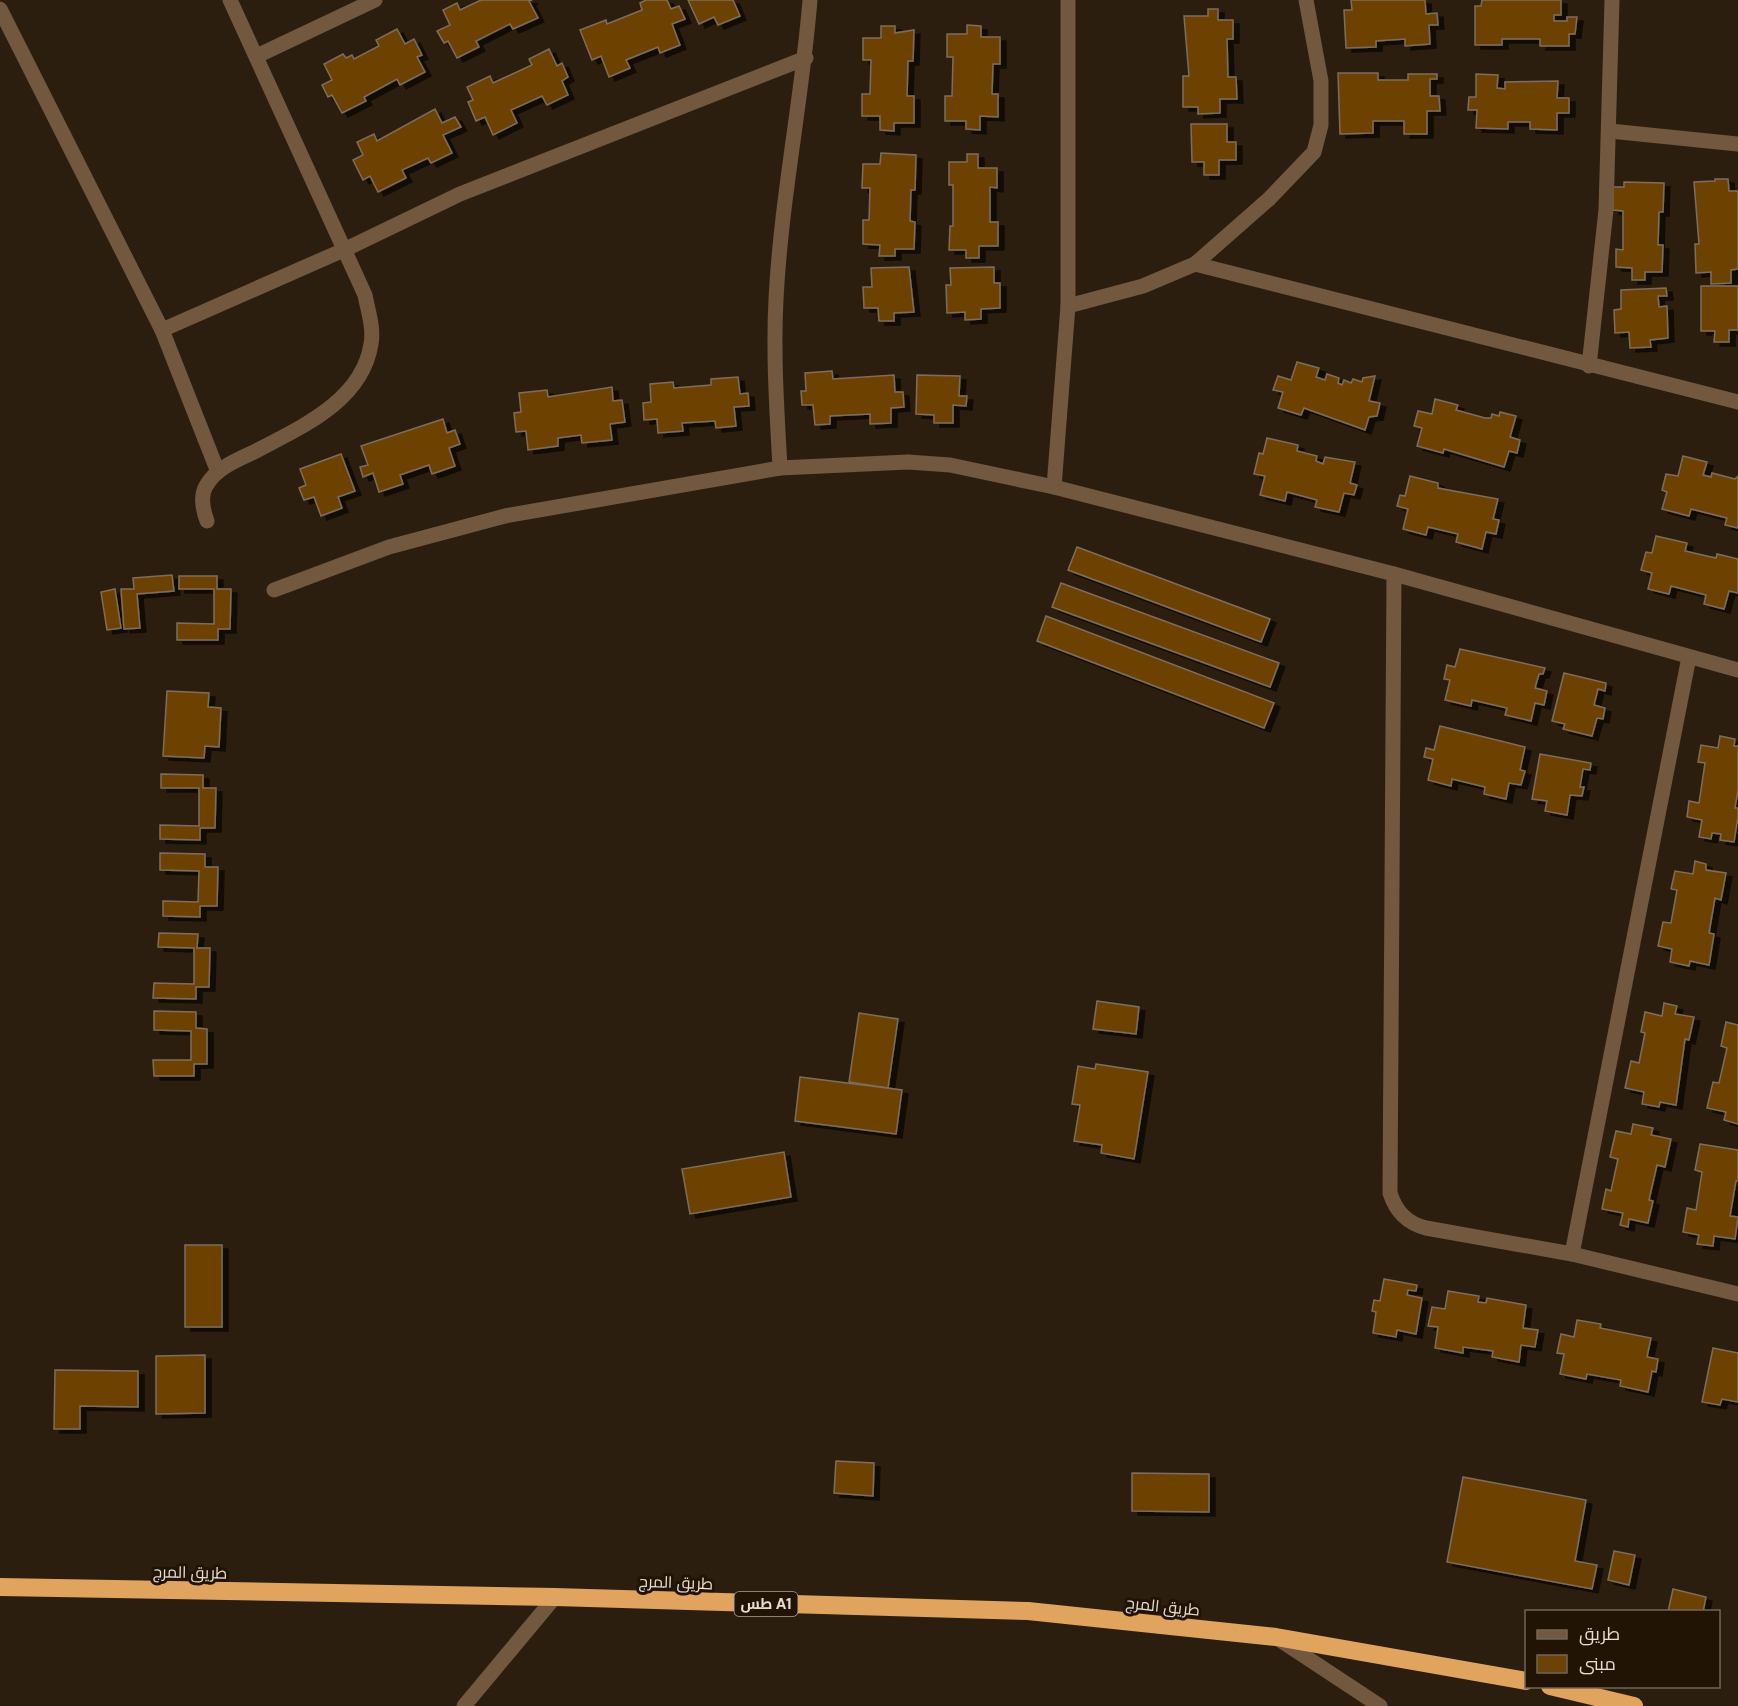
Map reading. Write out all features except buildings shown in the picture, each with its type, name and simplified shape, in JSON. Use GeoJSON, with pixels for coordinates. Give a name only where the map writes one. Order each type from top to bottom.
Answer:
{"type":"FeatureCollection","features":[{"type":"Feature","properties":{"kind":"highway","name":"طريق المرج"},"geometry":{"type":"LineString","coordinates":[[0,1587],[555,1597],[1028,1611],[1276,1638],[1525,1681]]}},
{"type":"Feature","properties":{"kind":"highway"},"geometry":{"type":"LineString","coordinates":[[1558,1688],[1634,1706]]}},
{"type":"Feature","properties":{"kind":"street"},"geometry":{"type":"LineString","coordinates":[[207,521],[202,502],[204,487],[218,472],[320,414],[347,393],[358,380],[371,345],[371,324],[365,295],[346,249],[230,0]]}},
{"type":"Feature","properties":{"kind":"street"},"geometry":{"type":"LineString","coordinates":[[257,56],[375,0]]}},
{"type":"Feature","properties":{"kind":"street"},"geometry":{"type":"LineString","coordinates":[[780,468],[776,391],[776,299],[806,58],[810,0]]}},
{"type":"Feature","properties":{"kind":"street"},"geometry":{"type":"LineString","coordinates":[[1054,487],[1068,306],[1068,0]]}},
{"type":"Feature","properties":{"kind":"street"},"geometry":{"type":"LineString","coordinates":[[1068,306],[1143,286],[1195,264],[1269,199],[1314,152],[1321,125],[1321,81],[1306,0]]}},
{"type":"Feature","properties":{"kind":"street"},"geometry":{"type":"LineString","coordinates":[[1589,366],[1606,210],[1612,0]]}},
{"type":"Feature","properties":{"kind":"street"},"geometry":{"type":"LineString","coordinates":[[0,9],[162,330],[218,472]]}},
{"type":"Feature","properties":{"kind":"street"},"geometry":{"type":"LineString","coordinates":[[162,330],[346,249],[460,194],[806,58]]}},
{"type":"Feature","properties":{"kind":"street"},"geometry":{"type":"LineString","coordinates":[[1610,131],[1738,144]]}},
{"type":"Feature","properties":{"kind":"street"},"geometry":{"type":"LineString","coordinates":[[1195,264],[1589,366],[1738,402]]}},
{"type":"Feature","properties":{"kind":"street"},"geometry":{"type":"LineString","coordinates":[[274,591],[389,546],[505,516],[780,468],[908,462],[950,465],[1054,487],[1394,574],[1738,670]]}},
{"type":"Feature","properties":{"kind":"street"},"geometry":{"type":"LineString","coordinates":[[1394,574],[1390,1193],[1394,1207],[1414,1225],[1572,1254],[1738,1294]]}},
{"type":"Feature","properties":{"kind":"street"},"geometry":{"type":"LineString","coordinates":[[1572,1254],[1689,657]]}},
{"type":"Feature","properties":{"kind":"street"},"geometry":{"type":"LineString","coordinates":[[464,1706],[555,1597]]}},
{"type":"Feature","properties":{"kind":"street"},"geometry":{"type":"LineString","coordinates":[[1276,1638],[1380,1706]]}}]}
